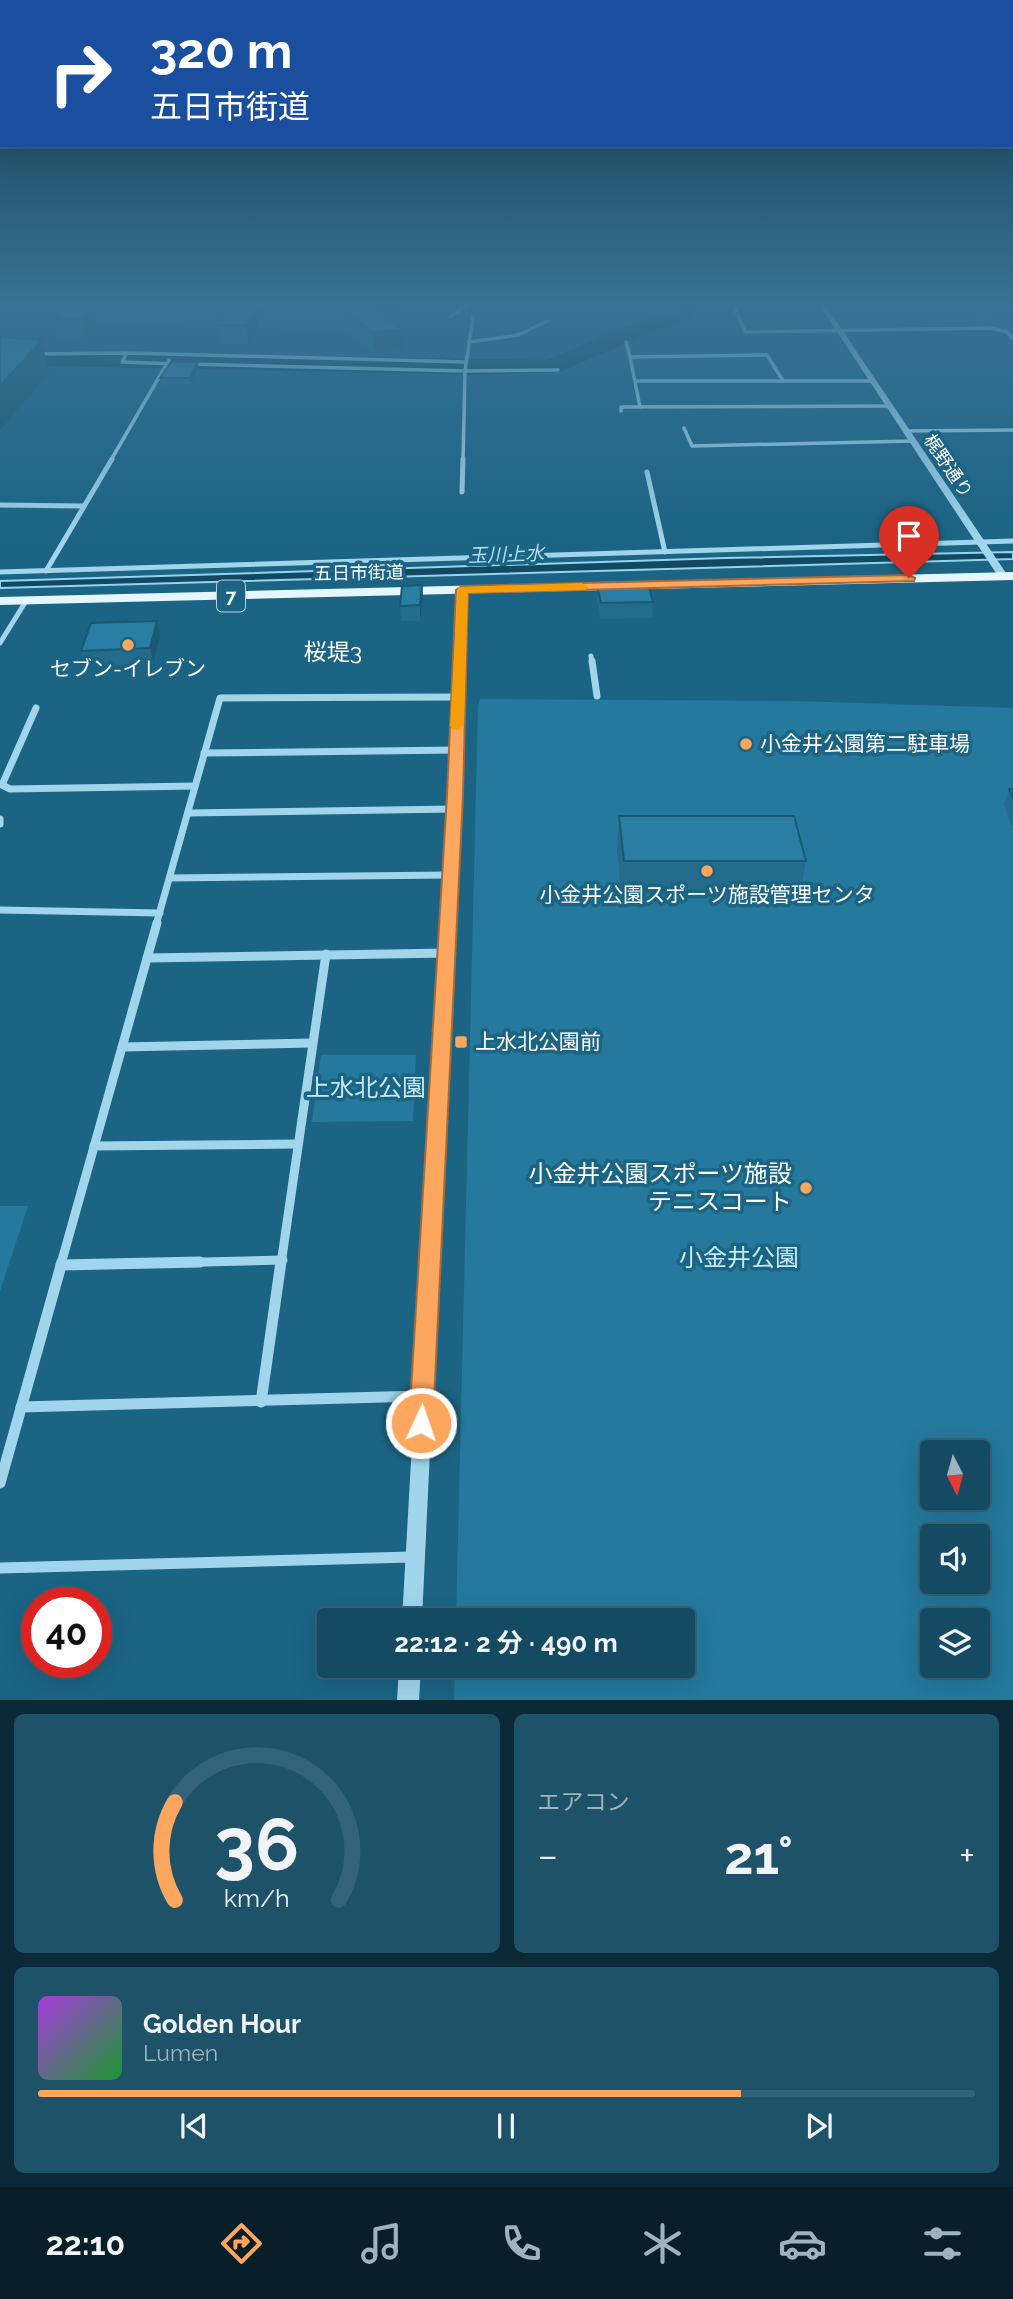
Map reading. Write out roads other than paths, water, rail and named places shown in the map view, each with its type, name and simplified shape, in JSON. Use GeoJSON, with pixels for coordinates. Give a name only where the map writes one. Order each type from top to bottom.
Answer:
{"type":"FeatureCollection","features":[{"type":"Feature","properties":{"kind":"main road","name":"五日市街道"},"geometry":{"type":"LineString","coordinates":[[0,601],[1008,576]]}},
{"type":"Feature","properties":{"kind":"street"},"geometry":{"type":"LineString","coordinates":[[46,571],[156,382]]}},
{"type":"Feature","properties":{"kind":"street"},"geometry":{"type":"LineString","coordinates":[[461,492],[465,382]]}},
{"type":"Feature","properties":{"kind":"street"},"geometry":{"type":"LineString","coordinates":[[636,382],[640,407]]}},
{"type":"Feature","properties":{"kind":"street","name":"梶野通り"},"geometry":{"type":"LineString","coordinates":[[873,382],[981,545],[1008,576]]}},
{"type":"Feature","properties":{"kind":"street"},"geometry":{"type":"LineString","coordinates":[[621,411],[621,407],[889,406]]}},
{"type":"Feature","properties":{"kind":"street"},"geometry":{"type":"LineString","coordinates":[[684,428],[692,446],[913,441]]}},
{"type":"Feature","properties":{"kind":"street"},"geometry":{"type":"LineString","coordinates":[[905,430],[1013,430]]}},
{"type":"Feature","properties":{"kind":"street"},"geometry":{"type":"LineString","coordinates":[[647,472],[666,552]]}},
{"type":"Feature","properties":{"kind":"street"},"geometry":{"type":"LineString","coordinates":[[0,505],[84,506]]}},
{"type":"Feature","properties":{"kind":"street"},"geometry":{"type":"LineString","coordinates":[[0,572],[981,545],[1013,541]]}},
{"type":"Feature","properties":{"kind":"street"},"geometry":{"type":"LineString","coordinates":[[412,1608],[447,953],[462,590]]}},
{"type":"Feature","properties":{"kind":"street"},"geometry":{"type":"LineString","coordinates":[[0,643],[26,601]]}},
{"type":"Feature","properties":{"kind":"street"},"geometry":{"type":"LineString","coordinates":[[592,656],[597,696]]}},
{"type":"Feature","properties":{"kind":"street"},"geometry":{"type":"LineString","coordinates":[[0,1483],[220,698],[458,697]]}},
{"type":"Feature","properties":{"kind":"street"},"geometry":{"type":"LineString","coordinates":[[36,708],[2,785],[10,789],[195,786]]}},
{"type":"Feature","properties":{"kind":"street"},"geometry":{"type":"LineString","coordinates":[[204,753],[456,750]]}},
{"type":"Feature","properties":{"kind":"street"},"geometry":{"type":"LineString","coordinates":[[188,813],[454,809]]}},
{"type":"Feature","properties":{"kind":"street"},"geometry":{"type":"LineString","coordinates":[[0,819],[0,824]]}},
{"type":"Feature","properties":{"kind":"street"},"geometry":{"type":"LineString","coordinates":[[170,878],[450,876]]}},
{"type":"Feature","properties":{"kind":"street"},"geometry":{"type":"LineString","coordinates":[[0,910],[160,913]]}},
{"type":"Feature","properties":{"kind":"street"},"geometry":{"type":"LineString","coordinates":[[147,958],[447,953]]}},
{"type":"Feature","properties":{"kind":"street"},"geometry":{"type":"LineString","coordinates":[[261,1402],[326,954]]}},
{"type":"Feature","properties":{"kind":"street"},"geometry":{"type":"LineString","coordinates":[[122,1047],[312,1043]]}},
{"type":"Feature","properties":{"kind":"street"},"geometry":{"type":"LineString","coordinates":[[94,1146],[298,1144]]}},
{"type":"Feature","properties":{"kind":"street"},"geometry":{"type":"LineString","coordinates":[[61,1265],[283,1260]]}},
{"type":"Feature","properties":{"kind":"street"},"geometry":{"type":"LineString","coordinates":[[21,1407],[422,1396]]}},
{"type":"Feature","properties":{"kind":"street"},"geometry":{"type":"LineString","coordinates":[[0,1568],[414,1557]]}},
{"type":"Feature","properties":{"kind":"street"},"geometry":{"type":"LineString","coordinates":[[408,1700],[409,1678]]}},
{"type":"Feature","properties":{"kind":"place","name":"セブン-イレブン"},"geometry":{"type":"Point","coordinates":[128,645]}},
{"type":"Feature","properties":{"kind":"place","name":"小金井公園第二駐車場"},"geometry":{"type":"Point","coordinates":[746,744]}},
{"type":"Feature","properties":{"kind":"place","name":"小金井公園スポーツ施設管理センタ"},"geometry":{"type":"Point","coordinates":[707,871]}},
{"type":"Feature","properties":{"kind":"place","name":"上水北公園前"},"geometry":{"type":"Point","coordinates":[461,1042]}},
{"type":"Feature","properties":{"kind":"place","name":"小金井公園スポーツ施設 テニスコート"},"geometry":{"type":"Point","coordinates":[806,1188]}},
{"type":"Feature","properties":{"kind":"district","name":"桜堤3"},"geometry":{"type":"Point","coordinates":[333,652]}},
{"type":"Feature","properties":{"kind":"water label","name":"玉川上水"},"geometry":{"type":"Point","coordinates":[506,554]}},
{"type":"Feature","properties":{"kind":"park label","name":"上水北公園"},"geometry":{"type":"Point","coordinates":[366,1088]}},
{"type":"Feature","properties":{"kind":"park label","name":"小金井公園"},"geometry":{"type":"Point","coordinates":[739,1258]}}]}
